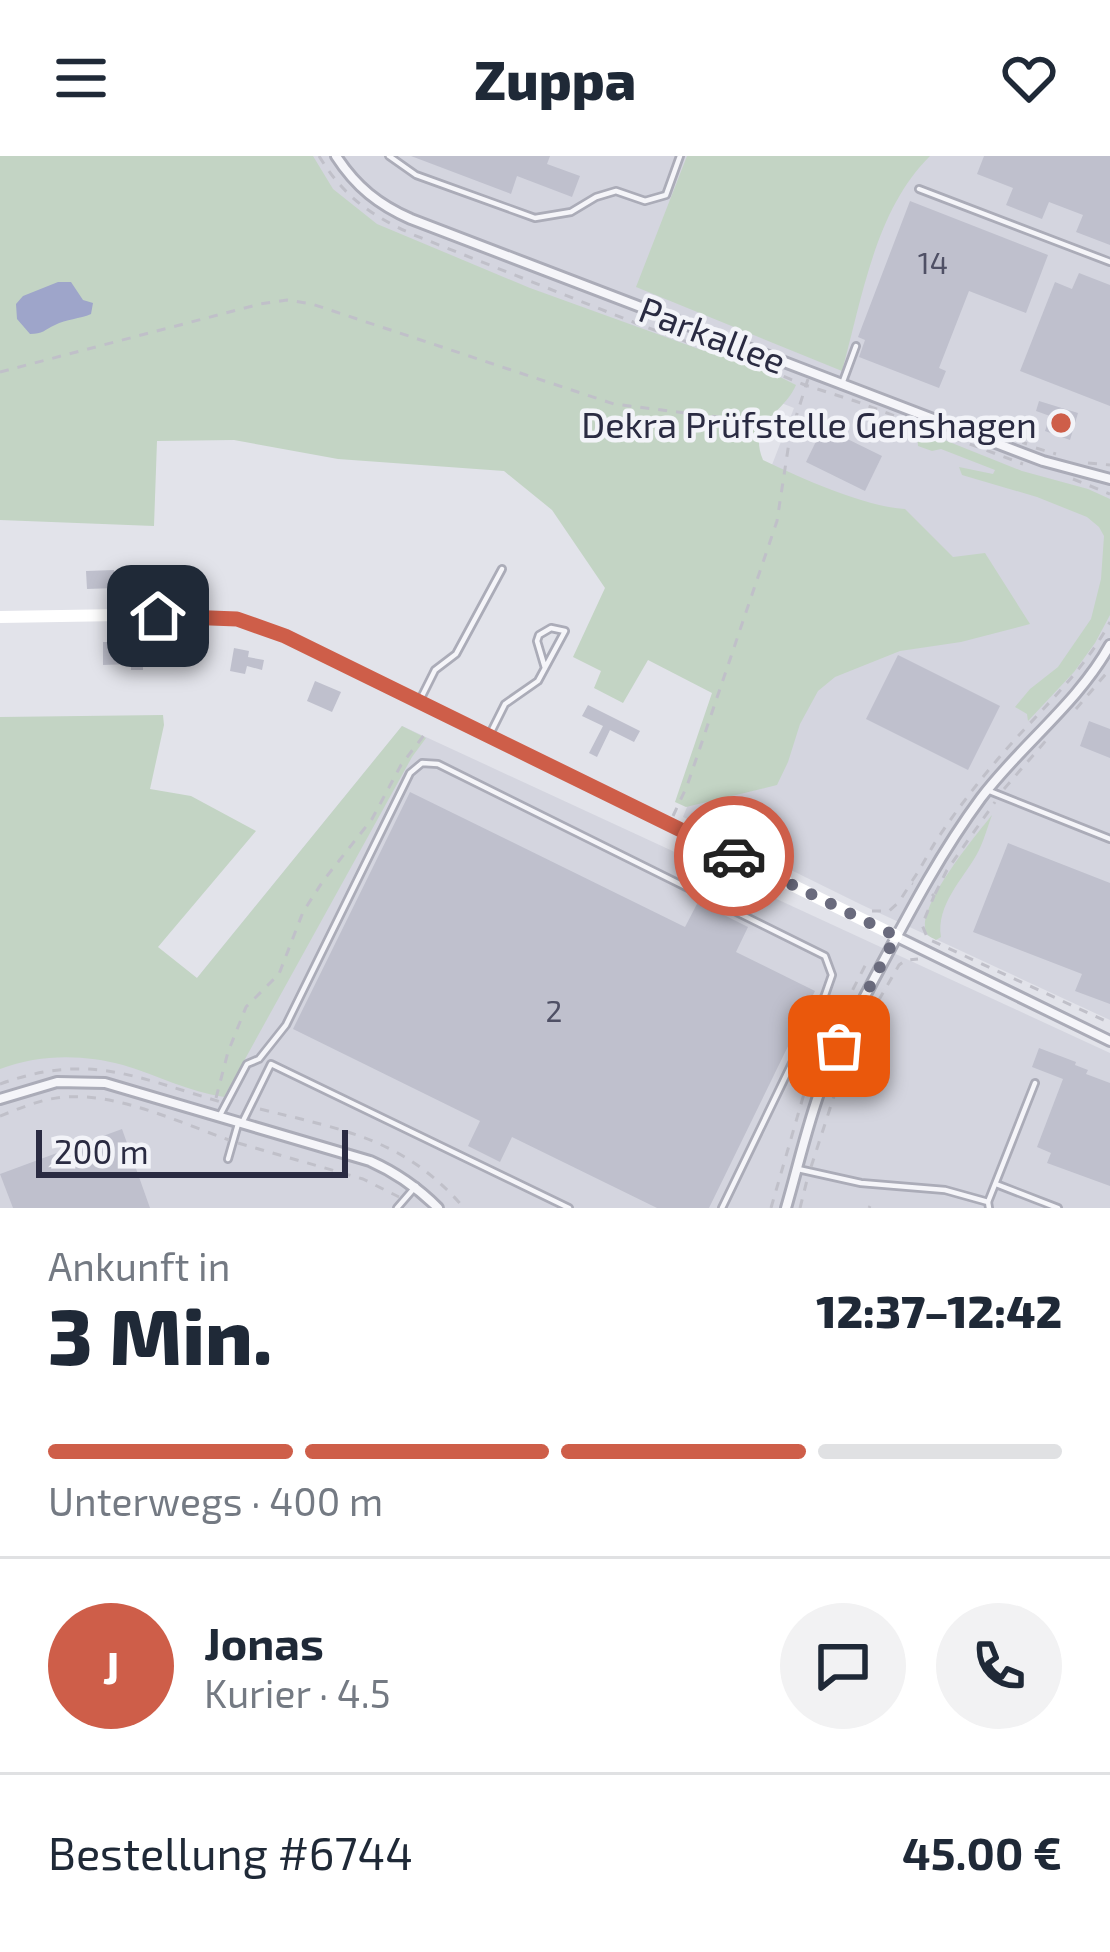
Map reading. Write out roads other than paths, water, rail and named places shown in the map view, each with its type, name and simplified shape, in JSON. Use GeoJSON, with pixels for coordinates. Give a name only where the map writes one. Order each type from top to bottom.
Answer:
{"type":"FeatureCollection","features":[{"type":"Feature","properties":{"kind":"street","name":"Parkallee"},"geometry":{"type":"LineString","coordinates":[[336,156],[365,192],[398,213],[1043,461],[1110,479]]}},
{"type":"Feature","properties":{"kind":"street"},"geometry":{"type":"LineString","coordinates":[[0,617],[237,619],[285,636],[1110,1041]]}},
{"type":"Feature","properties":{"kind":"street"},"geometry":{"type":"LineString","coordinates":[[786,1208],[830,1066],[934,867],[987,790],[1072,697],[1110,645]]}},
{"type":"Feature","properties":{"kind":"street"},"geometry":{"type":"LineString","coordinates":[[0,1099],[40,1086],[88,1082],[122,1088],[370,1161],[416,1186],[438,1208]]}},
{"type":"Feature","properties":{"kind":"lane"},"geometry":{"type":"LineString","coordinates":[[389,156],[416,175],[535,218],[572,212],[616,191],[645,202],[666,195],[680,156]]}},
{"type":"Feature","properties":{"kind":"lane"},"geometry":{"type":"LineString","coordinates":[[920,189],[1110,262]]}},
{"type":"Feature","properties":{"kind":"lane"},"geometry":{"type":"LineString","coordinates":[[842,384],[856,346]]}},
{"type":"Feature","properties":{"kind":"lane"},"geometry":{"type":"LineString","coordinates":[[419,702],[435,670],[456,654],[502,569]]}},
{"type":"Feature","properties":{"kind":"lane"},"geometry":{"type":"LineString","coordinates":[[490,736],[505,704],[538,681],[565,631],[550,628],[539,635],[545,668]]}},
{"type":"Feature","properties":{"kind":"lane"},"geometry":{"type":"LineString","coordinates":[[219,1117],[247,1064],[259,1058],[286,1025],[410,772],[422,763],[438,764],[825,956],[832,975],[825,995],[722,1208]]}},
{"type":"Feature","properties":{"kind":"lane"},"geometry":{"type":"LineString","coordinates":[[987,790],[1110,839]]}},
{"type":"Feature","properties":{"kind":"lane"},"geometry":{"type":"LineString","coordinates":[[259,1058],[569,1208]]}},
{"type":"Feature","properties":{"kind":"lane"},"geometry":{"type":"LineString","coordinates":[[228,1160],[240,1123],[271,1064]]}},
{"type":"Feature","properties":{"kind":"lane"},"geometry":{"type":"LineString","coordinates":[[797,1169],[868,1184],[944,1190],[989,1205],[1035,1083]]}},
{"type":"Feature","properties":{"kind":"lane"},"geometry":{"type":"LineString","coordinates":[[996,1184],[1058,1208]]}},
{"type":"Feature","properties":{"kind":"lane"},"geometry":{"type":"LineString","coordinates":[[397,1208],[416,1186]]}},
{"type":"Feature","properties":{"kind":"water"},"geometry":{"type":"Polygon","coordinates":[[[58,282],[71,282],[83,300],[93,303],[91,314],[30,334],[17,319],[16,304],[23,296],[58,282]]]}},
{"type":"Feature","properties":{"kind":"place","name":"Dekra Prüfstelle Genshagen"},"geometry":{"type":"Point","coordinates":[1061,423]}}]}
